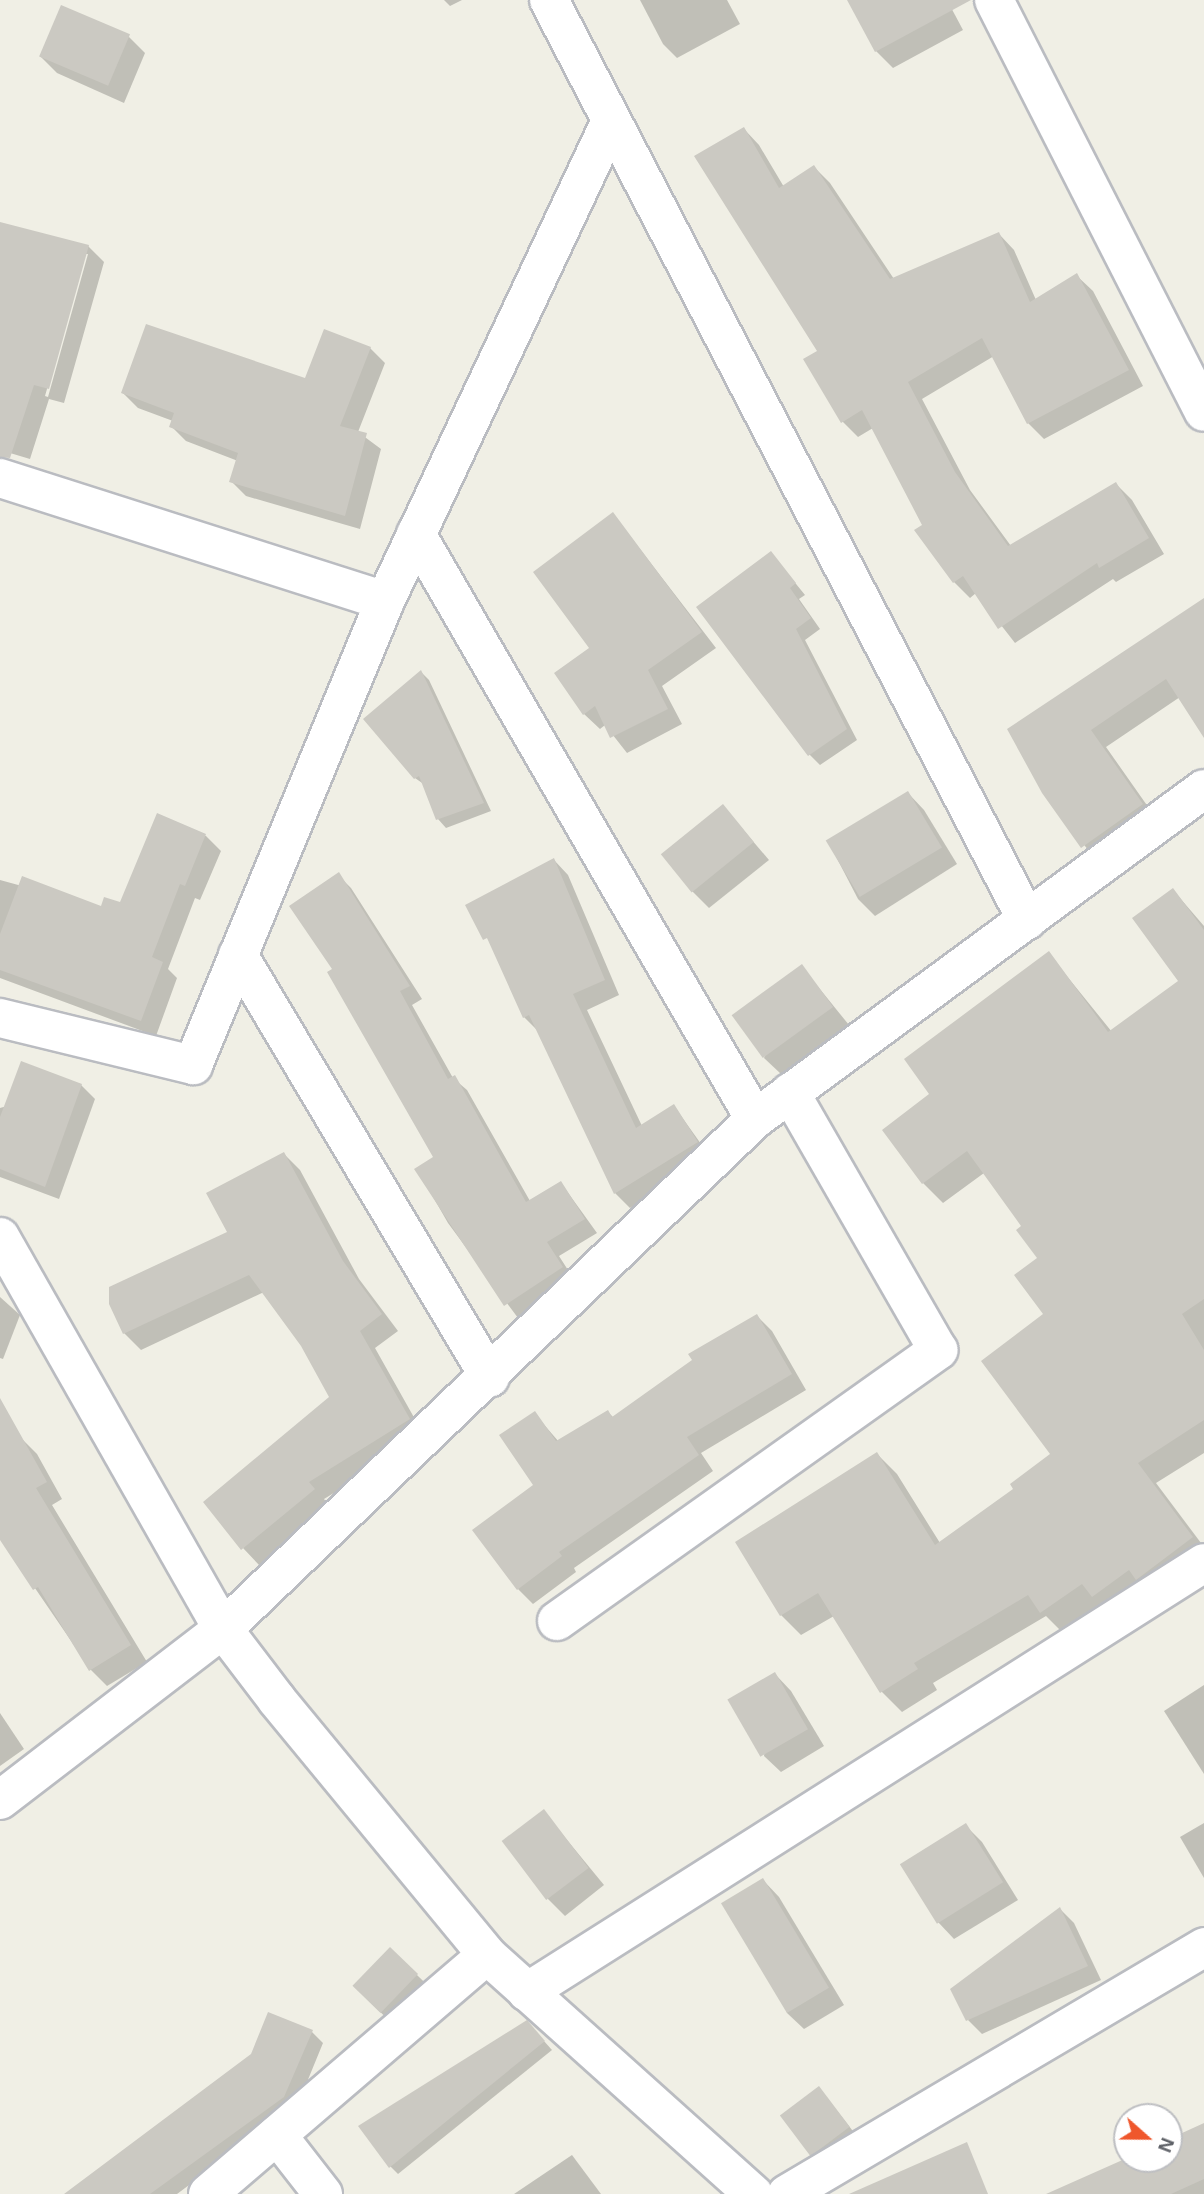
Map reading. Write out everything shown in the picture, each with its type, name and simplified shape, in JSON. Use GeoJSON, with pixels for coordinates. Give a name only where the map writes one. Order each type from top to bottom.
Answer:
{"type":"FeatureCollection","features":[{"type":"Feature","properties":{"kind":"street"},"geometry":{"type":"LineString","coordinates":[[549,0],[610,123],[1027,920]]}},
{"type":"Feature","properties":{"kind":"street"},"geometry":{"type":"LineString","coordinates":[[994,0],[1204,412]]}},
{"type":"Feature","properties":{"kind":"street"},"geometry":{"type":"LineString","coordinates":[[0,1018],[193,1065],[385,601],[610,123]]}},
{"type":"Feature","properties":{"kind":"street"},"geometry":{"type":"LineString","coordinates":[[0,478],[385,601]]}},
{"type":"Feature","properties":{"kind":"street"},"geometry":{"type":"LineString","coordinates":[[416,534],[755,1119]]}},
{"type":"Feature","properties":{"kind":"street"},"geometry":{"type":"LineString","coordinates":[[0,1800],[223,1629],[490,1377],[755,1119],[1204,789]]}},
{"type":"Feature","properties":{"kind":"street"},"geometry":{"type":"LineString","coordinates":[[238,955],[490,1377]]}},
{"type":"Feature","properties":{"kind":"street"},"geometry":{"type":"LineString","coordinates":[[557,1621],[938,1350],[790,1093]]}},
{"type":"Feature","properties":{"kind":"street"},"geometry":{"type":"LineString","coordinates":[[0,1237],[223,1629],[487,1955],[753,2194]]}},
{"type":"Feature","properties":{"kind":"street"},"geometry":{"type":"LineString","coordinates":[[527,1992],[1204,1563]]}},
{"type":"Feature","properties":{"kind":"street"},"geometry":{"type":"LineString","coordinates":[[787,2194],[1204,1947]]}},
{"type":"Feature","properties":{"kind":"street"},"geometry":{"type":"LineString","coordinates":[[208,2194],[487,1955]]}},
{"type":"Feature","properties":{"kind":"street"},"geometry":{"type":"LineString","coordinates":[[277,2135],[323,2194]]}},
{"type":"Feature","properties":{"kind":"building"},"geometry":{"type":"Polygon","coordinates":[[[847,0],[971,0],[875,52],[847,0]]]}},
{"type":"Feature","properties":{"kind":"building"},"geometry":{"type":"Polygon","coordinates":[[[61,5],[130,34],[108,86],[39,57],[61,5]]]}},
{"type":"Feature","properties":{"kind":"building"},"geometry":{"type":"Polygon","coordinates":[[[744,127],[779,188],[814,165],[890,279],[999,232],[1030,302],[1077,273],[1129,370],[1027,424],[982,338],[908,382],[955,472],[1008,546],[1116,482],[1149,538],[1099,568],[1097,563],[998,629],[963,576],[953,583],[914,530],[922,525],[862,410],[841,423],[803,359],[817,351],[694,156],[744,127]]]}},
{"type":"Feature","properties":{"kind":"building"},"geometry":{"type":"Polygon","coordinates":[[[0,222],[89,245],[49,389],[34,385],[10,458],[0,457],[0,222]]]}},
{"type":"Feature","properties":{"kind":"building"},"geometry":{"type":"Polygon","coordinates":[[[146,324],[305,378],[324,329],[371,347],[340,426],[367,433],[345,516],[229,482],[238,453],[169,427],[174,413],[121,393],[146,324]]]}},
{"type":"Feature","properties":{"kind":"building"},"geometry":{"type":"Polygon","coordinates":[[[613,512],[702,632],[648,670],[668,709],[610,738],[595,706],[583,715],[554,673],[589,648],[533,572],[613,512]]]}},
{"type":"Feature","properties":{"kind":"building"},"geometry":{"type":"Polygon","coordinates":[[[771,551],[796,583],[790,588],[811,618],[796,629],[847,729],[808,756],[696,607],[771,551]]]}},
{"type":"Feature","properties":{"kind":"building"},"geometry":{"type":"Polygon","coordinates":[[[1204,598],[1204,738],[1166,679],[1091,730],[1143,804],[1081,848],[1042,793],[1007,729],[1204,598]]]}},
{"type":"Feature","properties":{"kind":"building"},"geometry":{"type":"Polygon","coordinates":[[[421,670],[484,803],[436,820],[419,776],[414,779],[363,719],[421,670]]]}},
{"type":"Feature","properties":{"kind":"building"},"geometry":{"type":"Polygon","coordinates":[[[908,791],[942,848],[860,897],[826,840],[908,791]]]}},
{"type":"Feature","properties":{"kind":"building"},"geometry":{"type":"Polygon","coordinates":[[[723,804],[754,842],[692,892],[661,854],[723,804]]]}},
{"type":"Feature","properties":{"kind":"building"},"geometry":{"type":"Polygon","coordinates":[[[157,813],[206,834],[185,886],[180,884],[152,957],[163,962],[141,1021],[0,970],[0,934],[22,876],[101,906],[104,897],[120,902],[157,813]]]}},
{"type":"Feature","properties":{"kind":"building"},"geometry":{"type":"Polygon","coordinates":[[[554,858],[605,980],[573,994],[636,1128],[674,1104],[698,1142],[614,1194],[529,1015],[523,1018],[487,938],[483,940],[465,905],[554,858]]]}},
{"type":"Feature","properties":{"kind":"building"},"geometry":{"type":"Polygon","coordinates":[[[339,872],[410,986],[400,991],[448,1079],[455,1075],[526,1202],[561,1181],[585,1219],[547,1242],[563,1267],[504,1306],[414,1169],[433,1157],[327,972],[332,969],[289,906],[339,872]]]}},
{"type":"Feature","properties":{"kind":"building"},"geometry":{"type":"Polygon","coordinates":[[[1173,888],[1204,930],[1204,1299],[1182,1314],[1204,1350],[1204,1420],[1138,1463],[1193,1537],[1136,1580],[1129,1570],[1092,1597],[1082,1584],[1040,1613],[1028,1595],[914,1663],[918,1669],[880,1693],[818,1593],[780,1616],[735,1542],[877,1452],[935,1545],[1013,1489],[1010,1484],[1050,1454],[981,1361],[1043,1314],[1014,1275],[1037,1258],[1016,1230],[1021,1226],[967,1151],[922,1184],[882,1130],[929,1094],[904,1059],[1049,951],[1108,1032],[1178,981],[1132,918],[1173,888]]]}},
{"type":"Feature","properties":{"kind":"building"},"geometry":{"type":"Polygon","coordinates":[[[802,964],[833,1007],[763,1058],[732,1015],[802,964]]]}},
{"type":"Feature","properties":{"kind":"building"},"geometry":{"type":"Polygon","coordinates":[[[21,1061],[82,1084],[45,1187],[0,1169],[0,1117],[21,1061]]]}},
{"type":"Feature","properties":{"kind":"building"},"geometry":{"type":"Polygon","coordinates":[[[284,1152],[343,1261],[382,1314],[360,1331],[410,1419],[309,1482],[315,1489],[241,1550],[203,1502],[329,1397],[301,1346],[249,1275],[123,1334],[109,1304],[109,1287],[227,1232],[206,1193],[284,1152]]]}},
{"type":"Feature","properties":{"kind":"building"},"geometry":{"type":"Polygon","coordinates":[[[757,1314],[792,1374],[687,1437],[699,1455],[559,1552],[562,1556],[517,1590],[472,1530],[533,1485],[499,1435],[535,1411],[556,1441],[608,1410],[612,1417],[692,1360],[688,1354],[757,1314]]]}},
{"type":"Feature","properties":{"kind":"building"},"geometry":{"type":"Polygon","coordinates":[[[0,1398],[47,1482],[36,1488],[131,1645],[89,1671],[38,1587],[33,1590],[0,1540],[0,1398]]]}},
{"type":"Feature","properties":{"kind":"building"},"geometry":{"type":"Polygon","coordinates":[[[775,1672],[808,1729],[760,1757],[727,1700],[775,1672]]]}},
{"type":"Feature","properties":{"kind":"building"},"geometry":{"type":"Polygon","coordinates":[[[544,1809],[589,1868],[546,1900],[502,1841],[544,1809]]]}},
{"type":"Feature","properties":{"kind":"building"},"geometry":{"type":"Polygon","coordinates":[[[966,1823],[1003,1882],[937,1924],[900,1864],[966,1823]]]}},
{"type":"Feature","properties":{"kind":"building"},"geometry":{"type":"Polygon","coordinates":[[[763,1878],[829,1988],[787,2013],[721,1903],[763,1878]]]}},
{"type":"Feature","properties":{"kind":"building"},"geometry":{"type":"Polygon","coordinates":[[[1060,1907],[1088,1966],[966,2021],[950,1989],[1060,1907]]]}},
{"type":"Feature","properties":{"kind":"building"},"geometry":{"type":"Polygon","coordinates":[[[390,1947],[418,1974],[381,2013],[352,1986],[390,1947]]]}},
{"type":"Feature","properties":{"kind":"building"},"geometry":{"type":"Polygon","coordinates":[[[268,2012],[313,2030],[284,2097],[150,2194],[64,2194],[251,2054],[268,2012]]]}},
{"type":"Feature","properties":{"kind":"building"},"geometry":{"type":"Polygon","coordinates":[[[527,2020],[545,2041],[389,2168],[358,2126],[527,2020]]]}},
{"type":"Feature","properties":{"kind":"building"},"geometry":{"type":"Polygon","coordinates":[[[819,2086],[850,2127],[811,2156],[780,2115],[819,2086]]]}},
{"type":"Feature","properties":{"kind":"building"},"geometry":{"type":"Polygon","coordinates":[[[1204,2123],[1204,2179],[1171,2194],[1046,2194],[1113,2164],[1113,2173],[1183,2173],[1183,2133],[1204,2123]]]}},
{"type":"Feature","properties":{"kind":"building"},"geometry":{"type":"Polygon","coordinates":[[[967,2142],[988,2194],[849,2194],[967,2142]]]}}]}
